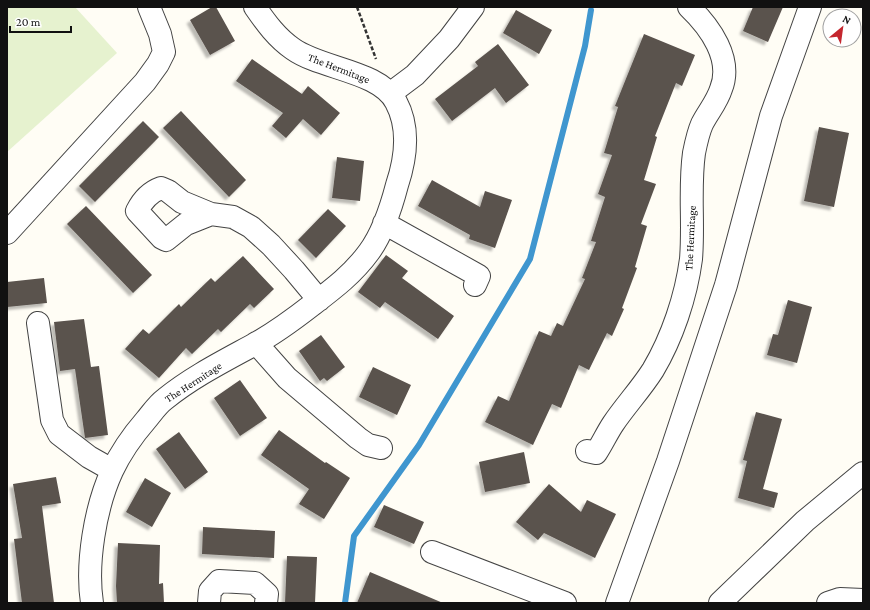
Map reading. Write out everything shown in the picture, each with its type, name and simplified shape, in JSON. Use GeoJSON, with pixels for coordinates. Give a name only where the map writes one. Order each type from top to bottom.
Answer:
{"type":"FeatureCollection","features":[{"type":"Feature","properties":{"kind":"street"},"geometry":{"type":"LineString","coordinates":[[7,232],[145,82],[158,64],[164,52],[160,34],[149,7]]}},
{"type":"Feature","properties":{"kind":"street","name":"The Hermitage"},"geometry":{"type":"LineString","coordinates":[[92,603],[90,591],[91,554],[103,495],[112,470],[139,429],[163,400],[201,374],[278,331],[341,283],[370,251],[391,207],[400,178],[405,152],[404,121],[397,103],[386,89],[356,74],[320,63],[293,50],[271,30],[255,7]]}},
{"type":"Feature","properties":{"kind":"street"},"geometry":{"type":"LineString","coordinates":[[386,89],[415,75],[449,39],[473,7]]}},
{"type":"Feature","properties":{"kind":"street","name":"The Hermitage"},"geometry":{"type":"LineString","coordinates":[[587,451],[596,453],[614,423],[652,371],[666,346],[687,279],[691,252],[692,164],[696,142],[702,126],[722,89],[725,75],[724,62],[720,48],[710,31],[689,7]]}},
{"type":"Feature","properties":{"kind":"street"},"geometry":{"type":"LineString","coordinates":[[617,603],[668,461],[726,285],[771,116],[810,7]]}},
{"type":"Feature","properties":{"kind":"street"},"geometry":{"type":"LineString","coordinates":[[211,214],[232,217],[251,227],[285,260],[319,300]]}},
{"type":"Feature","properties":{"kind":"street"},"geometry":{"type":"LineString","coordinates":[[384,223],[479,276],[475,285]]}},
{"type":"Feature","properties":{"kind":"street"},"geometry":{"type":"LineString","coordinates":[[38,323],[52,420],[59,434],[89,457],[112,470]]}},
{"type":"Feature","properties":{"kind":"street"},"geometry":{"type":"LineString","coordinates":[[256,343],[287,378],[358,438],[368,445],[382,448]]}},
{"type":"Feature","properties":{"kind":"street"},"geometry":{"type":"LineString","coordinates":[[720,603],[730,591],[805,521],[863,473]]}},
{"type":"Feature","properties":{"kind":"street"},"geometry":{"type":"LineString","coordinates":[[432,552],[565,603]]}},
{"type":"Feature","properties":{"kind":"street"},"geometry":{"type":"LineString","coordinates":[[209,603],[210,591],[219,581],[255,583],[267,594],[266,603]]}},
{"type":"Feature","properties":{"kind":"street"},"geometry":{"type":"LineString","coordinates":[[828,603],[840,600],[863,600]]}},
{"type":"Feature","properties":{"kind":"path"},"geometry":{"type":"LineString","coordinates":[[357,7],[386,89]]}},
{"type":"Feature","properties":{"kind":"green space"},"geometry":{"type":"Polygon","coordinates":[[[7,7],[75,7],[117,53],[7,152],[7,7]]]}},
{"type":"Feature","properties":{"kind":"building"},"geometry":{"type":"Polygon","coordinates":[[[212,7],[216,7],[235,41],[210,55],[190,20],[212,7]]]}},
{"type":"Feature","properties":{"kind":"building"},"geometry":{"type":"Polygon","coordinates":[[[753,7],[783,7],[768,42],[743,31],[753,7]]]}},
{"type":"Feature","properties":{"kind":"building"},"geometry":{"type":"Polygon","coordinates":[[[516,10],[552,30],[539,54],[503,33],[516,10]]]}},
{"type":"Feature","properties":{"kind":"building"},"geometry":{"type":"Polygon","coordinates":[[[644,34],[695,55],[682,86],[676,83],[655,136],[657,137],[644,180],[656,184],[641,224],[647,226],[635,267],[637,268],[622,308],[624,309],[612,336],[607,333],[589,370],[579,365],[561,408],[552,404],[533,445],[485,422],[498,396],[509,401],[539,331],[551,336],[557,323],[563,326],[585,279],[582,278],[596,242],[591,241],[605,197],[598,194],[612,155],[604,153],[618,107],[615,106],[644,34]]]}},
{"type":"Feature","properties":{"kind":"building"},"geometry":{"type":"Polygon","coordinates":[[[498,44],[529,85],[506,103],[495,88],[452,121],[435,99],[478,66],[475,62],[498,44]]]}},
{"type":"Feature","properties":{"kind":"building"},"geometry":{"type":"Polygon","coordinates":[[[252,59],[302,94],[308,86],[340,113],[321,135],[303,119],[286,138],[272,126],[283,113],[236,81],[252,59]]]}},
{"type":"Feature","properties":{"kind":"building"},"geometry":{"type":"Polygon","coordinates":[[[181,111],[246,180],[229,197],[163,128],[181,111]]]}},
{"type":"Feature","properties":{"kind":"building"},"geometry":{"type":"Polygon","coordinates":[[[143,121],[159,137],[95,202],[79,186],[143,121]]]}},
{"type":"Feature","properties":{"kind":"building"},"geometry":{"type":"Polygon","coordinates":[[[819,127],[849,133],[834,207],[804,201],[819,127]]]}},
{"type":"Feature","properties":{"kind":"building"},"geometry":{"type":"Polygon","coordinates":[[[337,157],[364,161],[360,201],[332,198],[337,157]]]}},
{"type":"Feature","properties":{"kind":"building"},"geometry":{"type":"Polygon","coordinates":[[[432,180],[480,207],[485,191],[512,200],[495,248],[469,239],[470,235],[418,206],[432,180]]]}},
{"type":"Feature","properties":{"kind":"building"},"geometry":{"type":"Polygon","coordinates":[[[86,206],[152,275],[133,293],[67,224],[86,206]]]}},
{"type":"Feature","properties":{"kind":"building"},"geometry":{"type":"Polygon","coordinates":[[[328,209],[346,226],[316,258],[298,240],[328,209]]]}},
{"type":"Feature","properties":{"kind":"building"},"geometry":{"type":"Polygon","coordinates":[[[386,255],[408,271],[402,278],[454,316],[438,339],[385,302],[380,308],[358,292],[386,255]]]}},
{"type":"Feature","properties":{"kind":"building"},"geometry":{"type":"Polygon","coordinates":[[[243,256],[274,289],[254,308],[250,304],[221,332],[218,329],[192,354],[186,348],[159,378],[125,349],[143,329],[149,334],[179,304],[181,307],[211,278],[215,282],[243,256]]]}},
{"type":"Feature","properties":{"kind":"building"},"geometry":{"type":"Polygon","coordinates":[[[44,278],[47,303],[7,307],[7,282],[44,278]]]}},
{"type":"Feature","properties":{"kind":"building"},"geometry":{"type":"Polygon","coordinates":[[[788,300],[812,307],[797,363],[767,355],[773,334],[778,335],[788,300]]]}},
{"type":"Feature","properties":{"kind":"building"},"geometry":{"type":"Polygon","coordinates":[[[84,319],[91,367],[99,366],[108,435],[85,438],[75,369],[60,371],[54,322],[84,319]]]}},
{"type":"Feature","properties":{"kind":"building"},"geometry":{"type":"Polygon","coordinates":[[[321,335],[345,367],[327,381],[324,378],[320,381],[299,351],[321,335]]]}},
{"type":"Feature","properties":{"kind":"building"},"geometry":{"type":"Polygon","coordinates":[[[373,367],[411,385],[397,415],[359,397],[373,367]]]}},
{"type":"Feature","properties":{"kind":"building"},"geometry":{"type":"Polygon","coordinates":[[[240,380],[267,418],[240,436],[214,398],[240,380]]]}},
{"type":"Feature","properties":{"kind":"building"},"geometry":{"type":"Polygon","coordinates":[[[756,412],[782,419],[763,489],[778,493],[774,508],[738,498],[747,461],[743,460],[756,412]]]}},
{"type":"Feature","properties":{"kind":"building"},"geometry":{"type":"Polygon","coordinates":[[[279,430],[325,463],[326,462],[350,478],[324,519],[299,504],[309,489],[261,455],[279,430]]]}},
{"type":"Feature","properties":{"kind":"building"},"geometry":{"type":"Polygon","coordinates":[[[179,432],[208,472],[185,489],[156,449],[179,432]]]}},
{"type":"Feature","properties":{"kind":"building"},"geometry":{"type":"Polygon","coordinates":[[[524,452],[530,483],[485,492],[479,462],[524,452]]]}},
{"type":"Feature","properties":{"kind":"building"},"geometry":{"type":"Polygon","coordinates":[[[56,477],[61,503],[42,506],[54,603],[22,603],[14,539],[22,538],[13,484],[56,477]]]}},
{"type":"Feature","properties":{"kind":"building"},"geometry":{"type":"Polygon","coordinates":[[[145,478],[171,493],[152,527],[126,512],[145,478]]]}},
{"type":"Feature","properties":{"kind":"building"},"geometry":{"type":"Polygon","coordinates":[[[549,484],[581,512],[587,500],[616,514],[595,558],[544,533],[538,540],[516,522],[549,484]]]}},
{"type":"Feature","properties":{"kind":"building"},"geometry":{"type":"Polygon","coordinates":[[[384,505],[424,522],[414,544],[374,527],[384,505]]]}},
{"type":"Feature","properties":{"kind":"building"},"geometry":{"type":"Polygon","coordinates":[[[203,527],[275,531],[274,558],[202,554],[203,527]]]}},
{"type":"Feature","properties":{"kind":"building"},"geometry":{"type":"Polygon","coordinates":[[[118,543],[160,545],[159,584],[163,583],[164,603],[117,603],[116,586],[118,543]]]}},
{"type":"Feature","properties":{"kind":"building"},"geometry":{"type":"Polygon","coordinates":[[[287,556],[317,557],[315,603],[285,603],[287,556]]]}},
{"type":"Feature","properties":{"kind":"building"},"geometry":{"type":"Polygon","coordinates":[[[370,572],[443,603],[357,603],[370,572]]]}},
{"type":"Feature","properties":{"kind":"waterway"},"geometry":{"type":"LineString","coordinates":[[345,603],[354,536],[419,445],[530,259],[585,46],[591,10]]}}]}
